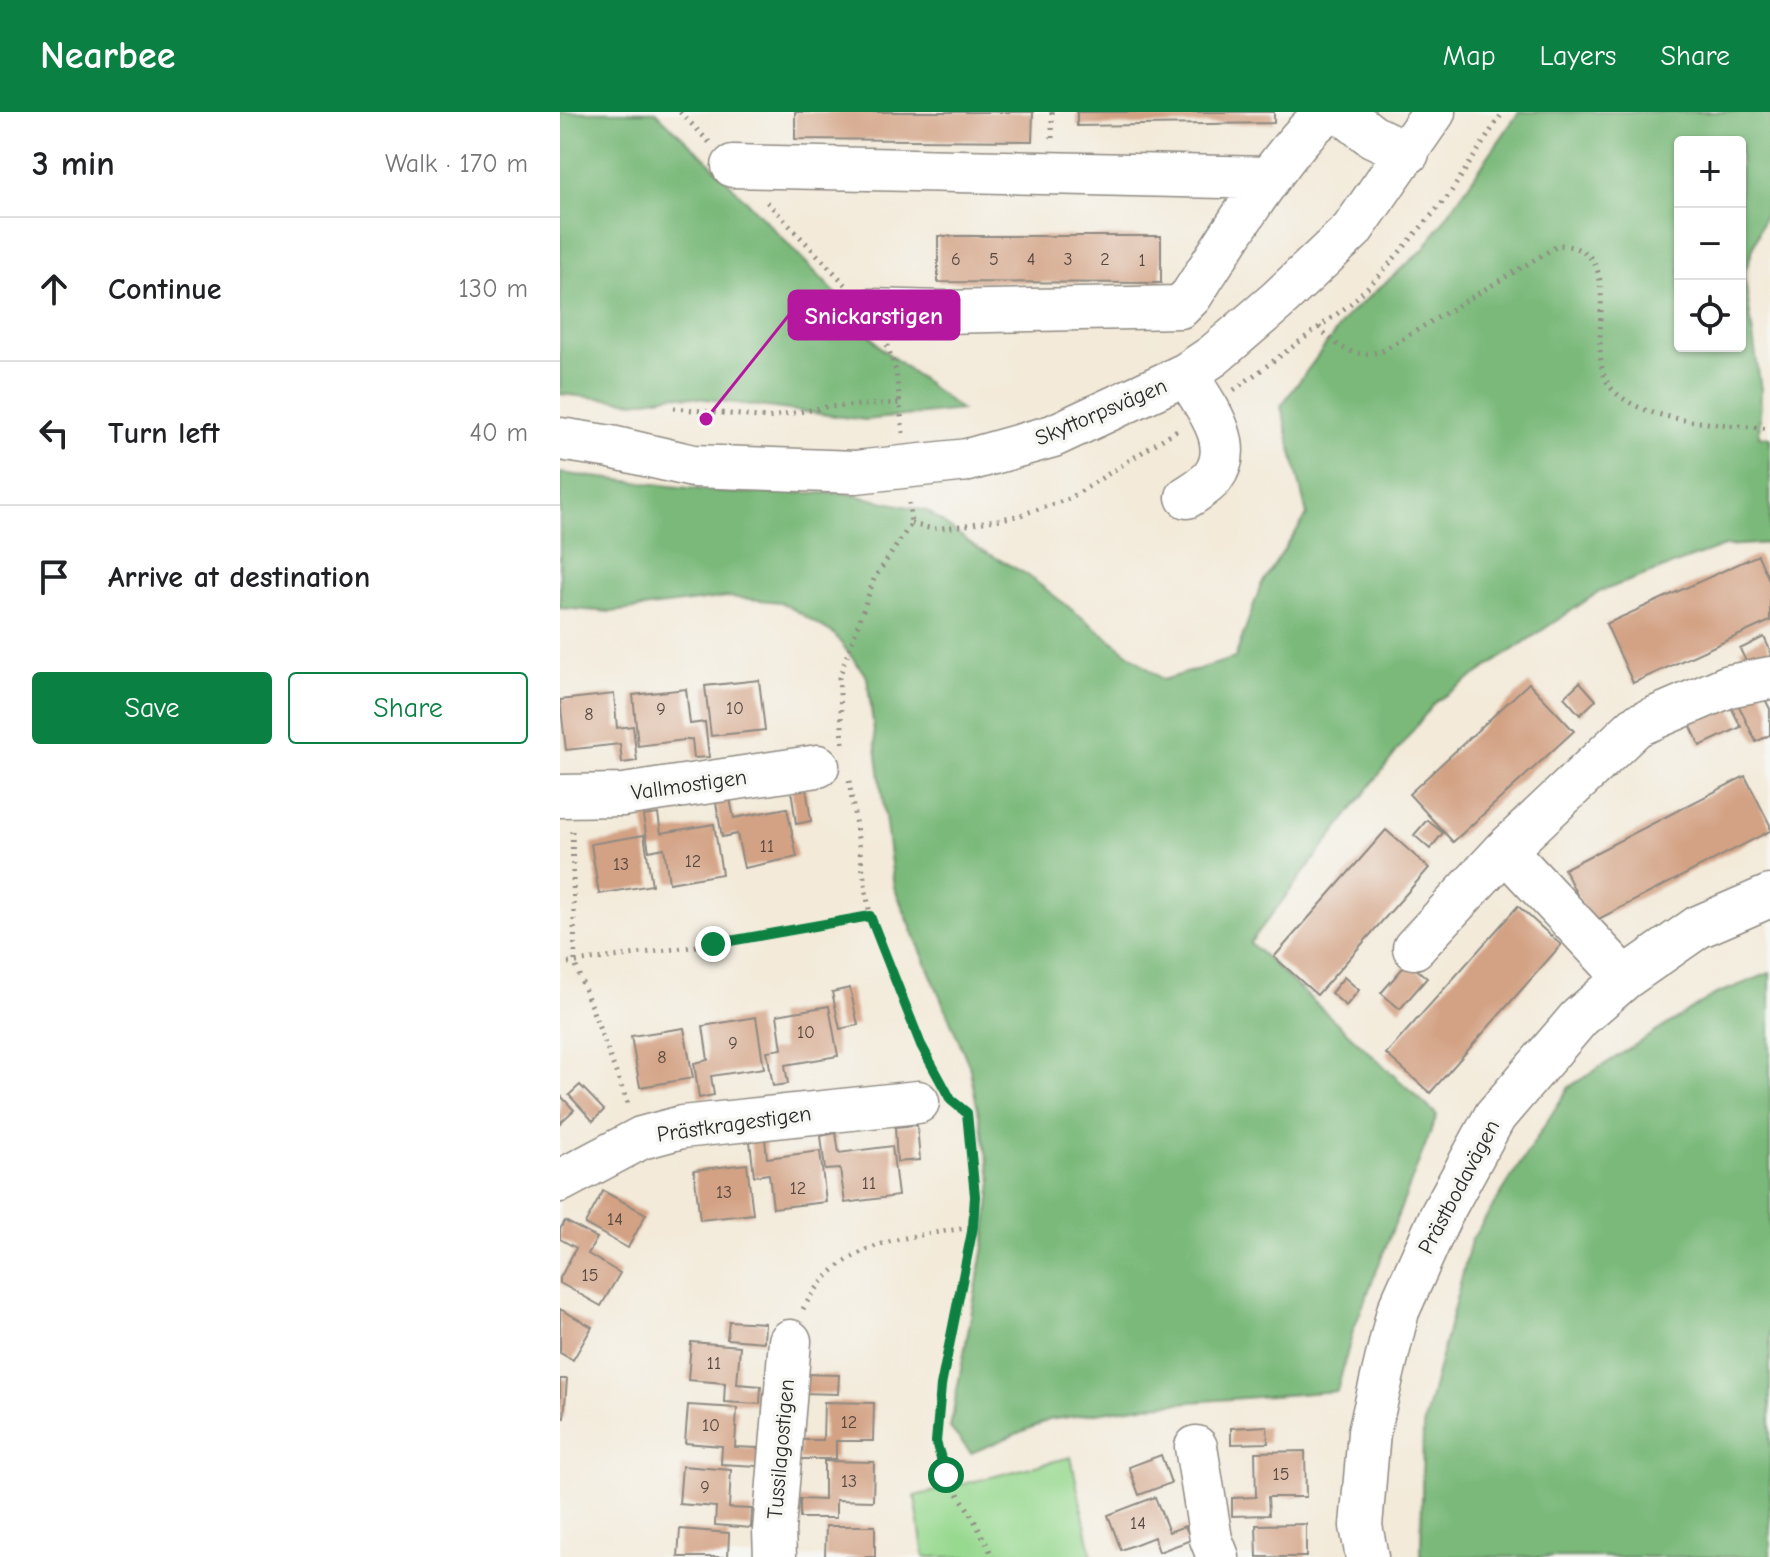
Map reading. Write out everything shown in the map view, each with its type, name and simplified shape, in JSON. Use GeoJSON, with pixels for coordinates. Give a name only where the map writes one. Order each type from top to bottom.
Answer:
{"type":"FeatureCollection","features":[{"type":"Feature","properties":{"kind":"street"},"geometry":{"type":"LineString","coordinates":[[870,310],[941,312],[1180,307],[1191,296],[1269,178],[1309,129],[1331,112]]}},
{"type":"Feature","properties":{"kind":"street"},"geometry":{"type":"LineString","coordinates":[[1341,112],[1372,136],[1408,153]]}},
{"type":"Feature","properties":{"kind":"street","name":"Skyttorpsvägen"},"geometry":{"type":"LineString","coordinates":[[560,439],[693,466],[856,472],[968,460],[1053,436],[1186,374],[1213,356],[1352,230],[1434,112]]}},
{"type":"Feature","properties":{"kind":"street"},"geometry":{"type":"LineString","coordinates":[[733,166],[1269,178]]}},
{"type":"Feature","properties":{"kind":"street"},"geometry":{"type":"LineString","coordinates":[[1186,374],[1223,440],[1221,463],[1211,480],[1187,497]]}},
{"type":"Feature","properties":{"kind":"street"},"geometry":{"type":"LineString","coordinates":[[1414,948],[1505,850],[1636,726],[1729,686],[1770,678]]}},
{"type":"Feature","properties":{"kind":"street","name":"Vallmostigen"},"geometry":{"type":"LineString","coordinates":[[566,796],[623,795],[837,764]]}},
{"type":"Feature","properties":{"kind":"street"},"geometry":{"type":"LineString","coordinates":[[1505,850],[1625,978]]}},
{"type":"Feature","properties":{"kind":"street","name":"Prästbodavägen"},"geometry":{"type":"LineString","coordinates":[[1367,1557],[1361,1526],[1369,1432],[1398,1311],[1441,1215],[1495,1116],[1579,1018],[1625,978],[1698,927],[1770,896]]}},
{"type":"Feature","properties":{"kind":"street","name":"Prästkragestigen"},"geometry":{"type":"LineString","coordinates":[[560,1181],[641,1138],[682,1127],[935,1091]]}},
{"type":"Feature","properties":{"kind":"street","name":"Tussilagostigen"},"geometry":{"type":"LineString","coordinates":[[775,1557],[774,1530],[790,1341]]}},
{"type":"Feature","properties":{"kind":"street"},"geometry":{"type":"LineString","coordinates":[[1196,1447],[1211,1539],[1218,1557]]}},
{"type":"Feature","properties":{"kind":"path"},"geometry":{"type":"LineString","coordinates":[[680,112],[870,310],[896,371],[905,446]]}},
{"type":"Feature","properties":{"kind":"path"},"geometry":{"type":"LineString","coordinates":[[1319,327],[1335,346],[1357,353],[1382,351],[1559,245],[1573,246],[1585,252],[1600,271],[1602,371],[1611,388],[1630,403],[1663,417],[1770,429]]}},
{"type":"Feature","properties":{"kind":"path"},"geometry":{"type":"LineString","coordinates":[[674,408],[767,418],[826,407],[901,403]]}},
{"type":"Feature","properties":{"kind":"path"},"geometry":{"type":"LineString","coordinates":[[909,501],[911,524],[874,579],[839,678],[837,764],[870,916],[921,1045],[935,1091],[967,1113],[975,1196],[973,1227],[941,1386],[936,1442],[946,1475],[993,1557]]}},
{"type":"Feature","properties":{"kind":"path"},"geometry":{"type":"LineString","coordinates":[[566,796],[575,964],[641,1138]]}},
{"type":"Feature","properties":{"kind":"path"},"geometry":{"type":"LineString","coordinates":[[560,964],[713,944],[870,916]]}},
{"type":"Feature","properties":{"kind":"path"},"geometry":{"type":"LineString","coordinates":[[790,1341],[801,1312],[816,1287],[830,1271],[856,1254],[913,1236],[973,1227]]}},
{"type":"Feature","properties":{"kind":"green space"},"geometry":{"type":"Polygon","coordinates":[[[560,112],[656,112],[710,163],[842,300],[881,348],[961,410],[865,420],[675,395],[635,402],[560,394],[560,112]]]}},
{"type":"Feature","properties":{"kind":"green space"},"geometry":{"type":"Polygon","coordinates":[[[1519,112],[1770,112],[1770,199],[1746,269],[1746,136],[1674,136],[1674,352],[1746,352],[1746,289],[1761,390],[1759,436],[1770,438],[1770,543],[1724,546],[1599,592],[1434,703],[1250,943],[1437,1115],[1353,1331],[1337,1391],[1150,1405],[1049,1420],[971,1453],[950,1428],[985,1241],[992,1181],[969,1065],[894,887],[867,677],[834,634],[781,602],[728,597],[611,612],[560,608],[560,473],[731,493],[844,493],[927,511],[976,547],[1026,574],[1163,680],[1235,658],[1261,585],[1307,515],[1281,406],[1348,315],[1423,250],[1519,112]]]}},
{"type":"Feature","properties":{"kind":"green space"},"geometry":{"type":"Polygon","coordinates":[[[1770,973],[1770,1557],[1421,1557],[1423,1427],[1471,1241],[1569,1087],[1714,995],[1770,973]]]}},
{"type":"Feature","properties":{"kind":"green space"},"geometry":{"type":"Polygon","coordinates":[[[1071,1457],[1092,1557],[924,1557],[915,1496],[1071,1457]]]}},
{"type":"Feature","properties":{"kind":"building"},"geometry":{"type":"Polygon","coordinates":[[[795,112],[1033,112],[1032,141],[795,139],[795,112]]]}},
{"type":"Feature","properties":{"kind":"building"},"geometry":{"type":"Polygon","coordinates":[[[1077,112],[1274,112],[1274,123],[1077,126],[1077,112]]]}},
{"type":"Feature","properties":{"kind":"building"},"geometry":{"type":"Polygon","coordinates":[[[938,236],[1161,236],[1161,283],[938,282],[938,236]]]}},
{"type":"Feature","properties":{"kind":"building"},"geometry":{"type":"Polygon","coordinates":[[[1758,555],[1770,582],[1770,621],[1633,683],[1606,624],[1758,555]]]}},
{"type":"Feature","properties":{"kind":"building"},"geometry":{"type":"Polygon","coordinates":[[[1764,637],[1770,650],[1770,662],[1751,672],[1740,649],[1764,637]]]}},
{"type":"Feature","properties":{"kind":"building"},"geometry":{"type":"Polygon","coordinates":[[[759,680],[765,730],[711,736],[705,686],[759,680]]]}},
{"type":"Feature","properties":{"kind":"building"},"geometry":{"type":"Polygon","coordinates":[[[1580,682],[1596,700],[1580,715],[1564,697],[1580,682]]]}},
{"type":"Feature","properties":{"kind":"building"},"geometry":{"type":"Polygon","coordinates":[[[1529,683],[1574,731],[1453,842],[1409,794],[1529,683]]]}},
{"type":"Feature","properties":{"kind":"building"},"geometry":{"type":"Polygon","coordinates":[[[686,689],[690,724],[705,722],[709,757],[694,758],[692,739],[638,746],[633,695],[686,689]]]}},
{"type":"Feature","properties":{"kind":"building"},"geometry":{"type":"Polygon","coordinates":[[[1760,689],[1770,709],[1770,735],[1756,742],[1736,700],[1760,689]]]}},
{"type":"Feature","properties":{"kind":"building"},"geometry":{"type":"Polygon","coordinates":[[[614,694],[617,728],[633,726],[637,761],[622,763],[620,744],[566,750],[560,700],[614,694]]]}},
{"type":"Feature","properties":{"kind":"building"},"geometry":{"type":"Polygon","coordinates":[[[1729,703],[1741,727],[1700,746],[1689,722],[1729,703]]]}},
{"type":"Feature","properties":{"kind":"building"},"geometry":{"type":"Polygon","coordinates":[[[1745,776],[1770,825],[1770,831],[1591,923],[1564,869],[1745,776]]]}},
{"type":"Feature","properties":{"kind":"building"},"geometry":{"type":"Polygon","coordinates":[[[806,787],[811,821],[796,824],[791,789],[806,787]]]}},
{"type":"Feature","properties":{"kind":"building"},"geometry":{"type":"Polygon","coordinates":[[[730,799],[734,818],[787,808],[797,857],[744,868],[737,834],[722,837],[716,803],[730,799]]]}},
{"type":"Feature","properties":{"kind":"building"},"geometry":{"type":"Polygon","coordinates":[[[658,814],[661,833],[714,824],[722,874],[669,883],[664,848],[649,851],[643,816],[658,814]]]}},
{"type":"Feature","properties":{"kind":"building"},"geometry":{"type":"Polygon","coordinates":[[[1427,820],[1443,833],[1430,849],[1414,835],[1427,820]]]}},
{"type":"Feature","properties":{"kind":"building"},"geometry":{"type":"Polygon","coordinates":[[[1386,830],[1429,868],[1317,995],[1274,957],[1386,830]]]}},
{"type":"Feature","properties":{"kind":"building"},"geometry":{"type":"Polygon","coordinates":[[[644,835],[652,885],[599,894],[591,844],[644,835]]]}},
{"type":"Feature","properties":{"kind":"building"},"geometry":{"type":"Polygon","coordinates":[[[1518,906],[1561,945],[1430,1093],[1386,1054],[1518,906]]]}},
{"type":"Feature","properties":{"kind":"building"},"geometry":{"type":"Polygon","coordinates":[[[1408,962],[1427,978],[1400,1009],[1381,993],[1408,962]]]}},
{"type":"Feature","properties":{"kind":"building"},"geometry":{"type":"Polygon","coordinates":[[[1344,977],[1359,990],[1346,1006],[1331,993],[1344,977]]]}},
{"type":"Feature","properties":{"kind":"building"},"geometry":{"type":"Polygon","coordinates":[[[850,988],[858,1025],[840,1029],[832,992],[850,988]]]}},
{"type":"Feature","properties":{"kind":"building"},"geometry":{"type":"Polygon","coordinates":[[[829,1006],[838,1056],[785,1065],[788,1084],[773,1086],[767,1051],[782,1049],[777,1015],[829,1006]]]}},
{"type":"Feature","properties":{"kind":"building"},"geometry":{"type":"Polygon","coordinates":[[[756,1017],[764,1068],[711,1076],[714,1095],[699,1098],[694,1063],[708,1060],[703,1026],[756,1017]]]}},
{"type":"Feature","properties":{"kind":"building"},"geometry":{"type":"Polygon","coordinates":[[[684,1028],[693,1078],[640,1087],[631,1036],[684,1028]]]}},
{"type":"Feature","properties":{"kind":"building"},"geometry":{"type":"Polygon","coordinates":[[[580,1085],[604,1110],[593,1121],[569,1095],[580,1085]]]}},
{"type":"Feature","properties":{"kind":"building"},"geometry":{"type":"Polygon","coordinates":[[[560,1095],[574,1110],[560,1123],[560,1095]]]}},
{"type":"Feature","properties":{"kind":"building"},"geometry":{"type":"Polygon","coordinates":[[[917,1125],[920,1160],[897,1162],[895,1127],[917,1125]]]}},
{"type":"Feature","properties":{"kind":"building"},"geometry":{"type":"Polygon","coordinates":[[[836,1133],[839,1153],[892,1146],[898,1196],[845,1203],[840,1169],[825,1170],[821,1136],[836,1133]]]}},
{"type":"Feature","properties":{"kind":"building"},"geometry":{"type":"Polygon","coordinates":[[[765,1139],[767,1158],[820,1151],[826,1202],[773,1208],[769,1174],[754,1176],[750,1141],[765,1139]]]}},
{"type":"Feature","properties":{"kind":"building"},"geometry":{"type":"Polygon","coordinates":[[[747,1164],[753,1214],[700,1220],[694,1170],[747,1164]]]}},
{"type":"Feature","properties":{"kind":"building"},"geometry":{"type":"Polygon","coordinates":[[[603,1191],[646,1214],[628,1248],[585,1224],[603,1191]]]}},
{"type":"Feature","properties":{"kind":"building"},"geometry":{"type":"Polygon","coordinates":[[[565,1221],[597,1238],[588,1254],[620,1273],[601,1306],[560,1283],[576,1248],[560,1239],[560,1229],[565,1221]]]}},
{"type":"Feature","properties":{"kind":"building"},"geometry":{"type":"Polygon","coordinates":[[[560,1309],[592,1327],[573,1360],[560,1353],[560,1309]]]}},
{"type":"Feature","properties":{"kind":"building"},"geometry":{"type":"Polygon","coordinates":[[[729,1321],[765,1323],[764,1342],[727,1339],[729,1321]]]}},
{"type":"Feature","properties":{"kind":"building"},"geometry":{"type":"Polygon","coordinates":[[[691,1342],[740,1346],[737,1384],[761,1386],[760,1404],[724,1402],[725,1383],[688,1380],[691,1342]]]}},
{"type":"Feature","properties":{"kind":"building"},"geometry":{"type":"Polygon","coordinates":[[[803,1374],[839,1375],[838,1394],[802,1393],[803,1374]]]}},
{"type":"Feature","properties":{"kind":"building"},"geometry":{"type":"Polygon","coordinates":[[[560,1379],[567,1379],[564,1418],[560,1417],[560,1379]]]}},
{"type":"Feature","properties":{"kind":"building"},"geometry":{"type":"Polygon","coordinates":[[[824,1402],[874,1403],[873,1441],[836,1441],[836,1459],[799,1459],[800,1440],[823,1440],[824,1402]]]}},
{"type":"Feature","properties":{"kind":"building"},"geometry":{"type":"Polygon","coordinates":[[[688,1405],[737,1408],[735,1447],[758,1448],[757,1466],[721,1464],[722,1446],[685,1443],[688,1405]]]}},
{"type":"Feature","properties":{"kind":"building"},"geometry":{"type":"Polygon","coordinates":[[[1267,1426],[1268,1443],[1231,1444],[1231,1428],[1267,1426]]]}},
{"type":"Feature","properties":{"kind":"building"},"geometry":{"type":"Polygon","coordinates":[[[1305,1451],[1306,1497],[1268,1497],[1269,1515],[1232,1516],[1232,1498],[1256,1497],[1255,1452],[1305,1451]]]}},
{"type":"Feature","properties":{"kind":"building"},"geometry":{"type":"Polygon","coordinates":[[[1161,1455],[1171,1483],[1139,1495],[1129,1467],[1161,1455]]]}},
{"type":"Feature","properties":{"kind":"building"},"geometry":{"type":"Polygon","coordinates":[[[824,1461],[874,1462],[873,1501],[836,1500],[836,1518],[800,1518],[800,1499],[824,1500],[824,1461]]]}},
{"type":"Feature","properties":{"kind":"building"},"geometry":{"type":"Polygon","coordinates":[[[682,1466],[731,1470],[729,1508],[752,1509],[751,1528],[715,1525],[716,1507],[679,1504],[682,1466]]]}},
{"type":"Feature","properties":{"kind":"building"},"geometry":{"type":"Polygon","coordinates":[[[1155,1497],[1169,1532],[1185,1526],[1191,1540],[1159,1552],[1154,1537],[1121,1550],[1108,1515],[1155,1497]]]}},
{"type":"Feature","properties":{"kind":"building"},"geometry":{"type":"Polygon","coordinates":[[[1306,1524],[1306,1557],[1257,1557],[1256,1525],[1306,1524]]]}},
{"type":"Feature","properties":{"kind":"building"},"geometry":{"type":"Polygon","coordinates":[[[826,1526],[875,1526],[875,1557],[825,1557],[826,1526]]]}},
{"type":"Feature","properties":{"kind":"building"},"geometry":{"type":"Polygon","coordinates":[[[680,1529],[729,1533],[728,1557],[678,1557],[680,1529]]]}},
{"type":"Feature","properties":{"kind":"place","name":"Snickarstigen"},"geometry":{"type":"Point","coordinates":[706,419]}},
{"type":"Feature","properties":{"kind":"route"},"geometry":{"type":"LineString","coordinates":[[713,944],[870,916],[921,1045],[951,1100],[967,1113],[975,1196],[973,1227],[941,1386],[936,1442],[946,1475]]}}]}
